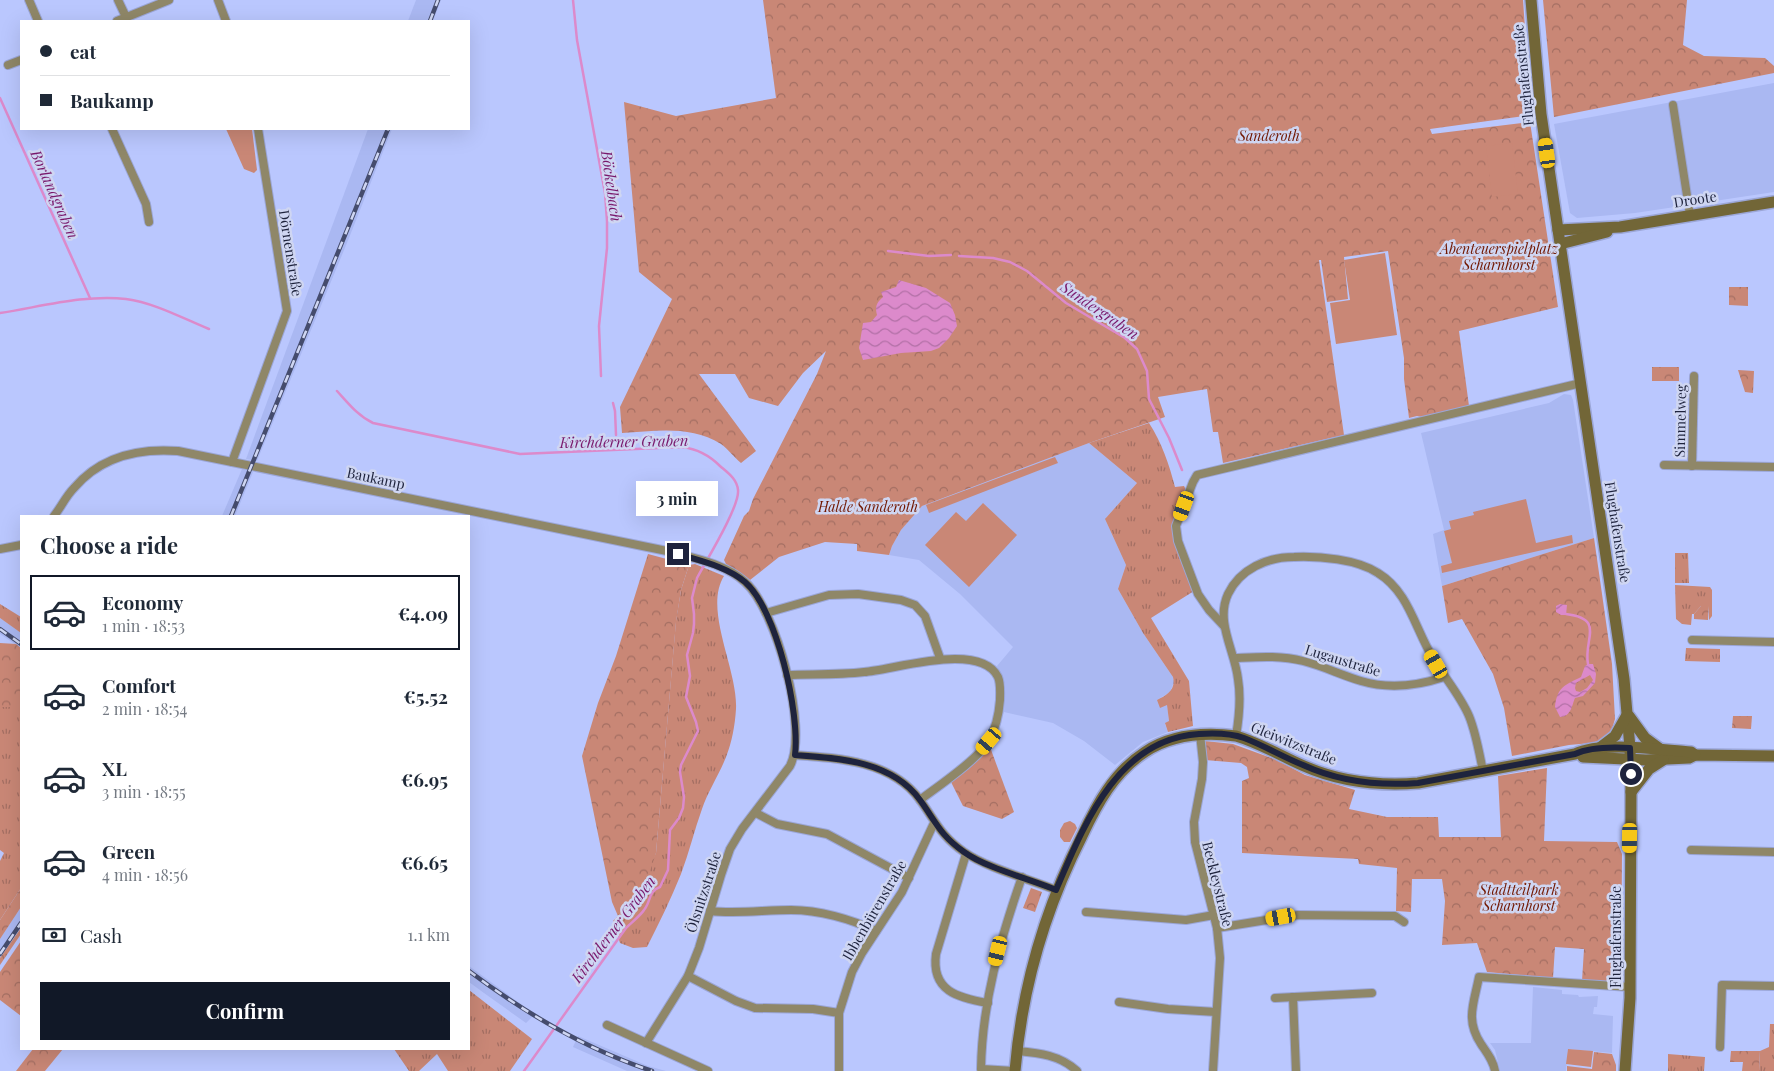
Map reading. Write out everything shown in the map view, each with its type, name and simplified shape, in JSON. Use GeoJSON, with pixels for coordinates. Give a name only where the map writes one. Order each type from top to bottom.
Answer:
{"type":"FeatureCollection","features":[{"type":"Feature","properties":{"kind":"street"},"geometry":{"type":"LineString","coordinates":[[29,0],[38,20]]}},
{"type":"Feature","properties":{"kind":"street"},"geometry":{"type":"LineString","coordinates":[[118,0],[126,17]]}},
{"type":"Feature","properties":{"kind":"street"},"geometry":{"type":"LineString","coordinates":[[119,20],[169,0]]}},
{"type":"Feature","properties":{"kind":"street"},"geometry":{"type":"LineString","coordinates":[[218,0],[226,20]]}},
{"type":"Feature","properties":{"kind":"street","name":"Flughafenstraße"},"geometry":{"type":"LineString","coordinates":[[1531,0],[1541,114],[1622,657],[1630,754],[1631,792],[1630,987],[1625,1071]]}},
{"type":"Feature","properties":{"kind":"street"},"geometry":{"type":"LineString","coordinates":[[8,65],[20,60]]}},
{"type":"Feature","properties":{"kind":"street"},"geometry":{"type":"LineString","coordinates":[[1673,105],[1690,215]]}},
{"type":"Feature","properties":{"kind":"street"},"geometry":{"type":"LineString","coordinates":[[112,130],[146,204],[149,222]]}},
{"type":"Feature","properties":{"kind":"street","name":"Dörnenstraße"},"geometry":{"type":"LineString","coordinates":[[232,462],[287,311],[258,130]]}},
{"type":"Feature","properties":{"kind":"street","name":"Droote"},"geometry":{"type":"LineString","coordinates":[[1558,230],[1620,226],[1774,202]]}},
{"type":"Feature","properties":{"kind":"street","name":"Droote"},"geometry":{"type":"LineString","coordinates":[[1560,244],[1615,230],[1620,226]]}},
{"type":"Feature","properties":{"kind":"street","name":"Simmelweg"},"geometry":{"type":"LineString","coordinates":[[1692,466],[1694,376]]}},
{"type":"Feature","properties":{"kind":"street"},"geometry":{"type":"LineString","coordinates":[[1224,626],[1198,594],[1178,542],[1176,526],[1193,482],[1198,476],[1580,383]]}},
{"type":"Feature","properties":{"kind":"street","name":"Baukamp"},"geometry":{"type":"LineString","coordinates":[[55,515],[72,489],[84,477],[106,463],[142,451],[172,451],[646,546],[699,560],[730,572],[744,581],[758,598],[766,612],[787,675],[795,729],[795,755]]}},
{"type":"Feature","properties":{"kind":"street","name":"Simmelweg"},"geometry":{"type":"LineString","coordinates":[[1664,465],[1774,467]]}},
{"type":"Feature","properties":{"kind":"street"},"geometry":{"type":"LineString","coordinates":[[0,549],[20,545]]}},
{"type":"Feature","properties":{"kind":"street"},"geometry":{"type":"LineString","coordinates":[[1236,736],[1239,686],[1234,658],[1224,626],[1225,605],[1228,594],[1241,576],[1261,563],[1277,558],[1300,556],[1353,562],[1378,572],[1395,586],[1409,608],[1428,650],[1444,677],[1463,703],[1468,714],[1477,741],[1483,771]]}},
{"type":"Feature","properties":{"kind":"street"},"geometry":{"type":"LineString","coordinates":[[766,612],[829,595],[858,594],[902,600],[915,605],[925,616],[940,658]]}},
{"type":"Feature","properties":{"kind":"street"},"geometry":{"type":"LineString","coordinates":[[1692,640],[1774,642]]}},
{"type":"Feature","properties":{"kind":"street"},"geometry":{"type":"LineString","coordinates":[[787,675],[865,672],[940,658],[974,661],[994,672],[1000,685],[999,706],[996,722],[989,741],[966,764],[920,800]]}},
{"type":"Feature","properties":{"kind":"street","name":"Lugaustraße"},"geometry":{"type":"LineString","coordinates":[[1234,658],[1292,658],[1318,665],[1360,681],[1387,686],[1416,684],[1444,677]]}},
{"type":"Feature","properties":{"kind":"street"},"geometry":{"type":"LineString","coordinates":[[1598,749],[1615,736],[1627,715],[1645,738],[1665,755],[1649,769],[1631,792]]}},
{"type":"Feature","properties":{"kind":"street","name":"Gleiwitzstraße"},"geometry":{"type":"LineString","coordinates":[[1015,1071],[1022,1008],[1031,968],[1056,890],[1089,821],[1108,788],[1134,760],[1154,746],[1176,738],[1200,734],[1236,736],[1263,746],[1310,768],[1356,782],[1396,785],[1418,783],[1575,754],[1581,751],[1598,749],[1630,754]]}},
{"type":"Feature","properties":{"kind":"street","name":"Beckleystraße"},"geometry":{"type":"LineString","coordinates":[[1200,734],[1202,770],[1194,822],[1194,842],[1217,928],[1220,958],[1213,1071]]}},
{"type":"Feature","properties":{"kind":"street","name":"Gleiwitzstraße"},"geometry":{"type":"LineString","coordinates":[[1575,754],[1580,756],[1665,755],[1690,758],[1696,755],[1774,756]]}},
{"type":"Feature","properties":{"kind":"street"},"geometry":{"type":"LineString","coordinates":[[795,755],[829,757],[876,768],[902,783],[920,800],[934,823],[946,837],[966,854],[1056,890]]}},
{"type":"Feature","properties":{"kind":"street","name":"Ölsnitzstraße"},"geometry":{"type":"LineString","coordinates":[[646,1043],[688,976],[699,948],[726,858],[742,829],[790,766],[795,755]]}},
{"type":"Feature","properties":{"kind":"street"},"geometry":{"type":"LineString","coordinates":[[756,813],[777,824],[827,834],[909,878]]}},
{"type":"Feature","properties":{"kind":"street","name":"Ibbenbürenstraße"},"geometry":{"type":"LineString","coordinates":[[839,1071],[839,1013],[854,968],[909,878],[934,823]]}},
{"type":"Feature","properties":{"kind":"street"},"geometry":{"type":"LineString","coordinates":[[1691,850],[1774,852]]}},
{"type":"Feature","properties":{"kind":"street"},"geometry":{"type":"LineString","coordinates":[[966,854],[938,946],[936,970],[942,984],[958,998],[988,1003]]}},
{"type":"Feature","properties":{"kind":"street"},"geometry":{"type":"LineString","coordinates":[[1015,1071],[981,1070],[982,1033],[991,980],[1002,937],[1022,877]]}},
{"type":"Feature","properties":{"kind":"street"},"geometry":{"type":"LineString","coordinates":[[710,911],[728,913],[806,911],[831,916],[867,927],[876,932]]}},
{"type":"Feature","properties":{"kind":"street"},"geometry":{"type":"LineString","coordinates":[[1086,912],[1186,920],[1214,915]]}},
{"type":"Feature","properties":{"kind":"street"},"geometry":{"type":"LineString","coordinates":[[1217,928],[1298,915],[1395,916],[1404,922]]}},
{"type":"Feature","properties":{"kind":"street"},"geometry":{"type":"LineString","coordinates":[[688,976],[736,1001],[755,1008],[813,1009],[839,1013]]}},
{"type":"Feature","properties":{"kind":"street"},"geometry":{"type":"LineString","coordinates":[[1495,1071],[1493,1063],[1477,1037],[1471,1018],[1478,977],[1630,987]]}},
{"type":"Feature","properties":{"kind":"street"},"geometry":{"type":"LineString","coordinates":[[1720,1047],[1722,985],[1774,986]]}},
{"type":"Feature","properties":{"kind":"street"},"geometry":{"type":"LineString","coordinates":[[1275,998],[1372,993]]}},
{"type":"Feature","properties":{"kind":"street"},"geometry":{"type":"LineString","coordinates":[[1293,998],[1296,1071]]}},
{"type":"Feature","properties":{"kind":"street"},"geometry":{"type":"LineString","coordinates":[[1119,1002],[1168,1009],[1216,1012]]}},
{"type":"Feature","properties":{"kind":"street"},"geometry":{"type":"LineString","coordinates":[[606,1025],[708,1071]]}},
{"type":"Feature","properties":{"kind":"street"},"geometry":{"type":"LineString","coordinates":[[1017,1051],[1053,1056],[1072,1066],[1077,1071]]}},
{"type":"Feature","properties":{"kind":"shaded area"},"geometry":{"type":"Polygon","coordinates":[[[416,0],[441,0],[433,20],[408,20],[416,0]]]}},
{"type":"Feature","properties":{"kind":"shaded area"},"geometry":{"type":"Polygon","coordinates":[[[1774,83],[1774,192],[1635,213],[1577,218],[1570,213],[1554,124],[1774,83]]]}},
{"type":"Feature","properties":{"kind":"shaded area"},"geometry":{"type":"Polygon","coordinates":[[[368,130],[392,130],[257,461],[246,459],[368,130]]]}},
{"type":"Feature","properties":{"kind":"shaded area"},"geometry":{"type":"Polygon","coordinates":[[[1564,394],[1571,395],[1573,400],[1594,538],[1442,586],[1433,534],[1444,530],[1421,433],[1549,403],[1564,394]]]}},
{"type":"Feature","properties":{"kind":"shaded area"},"geometry":{"type":"Polygon","coordinates":[[[1089,443],[1137,483],[1105,519],[1126,565],[1118,589],[1143,633],[1173,677],[1174,682],[1170,692],[1157,700],[1167,704],[1169,722],[1165,724],[1168,732],[1143,742],[1115,765],[1084,741],[1053,723],[1004,712],[1005,685],[997,666],[1013,647],[960,594],[919,560],[889,555],[901,530],[922,506],[1089,443]]]}},
{"type":"Feature","properties":{"kind":"shaded area"},"geometry":{"type":"Polygon","coordinates":[[[242,469],[253,472],[235,515],[222,515],[242,469]]]}},
{"type":"Feature","properties":{"kind":"shaded area"},"geometry":{"type":"Polygon","coordinates":[[[0,618],[20,632],[20,647],[0,634],[0,618]]]}},
{"type":"Feature","properties":{"kind":"shaded area"},"geometry":{"type":"Polygon","coordinates":[[[20,909],[20,929],[0,958],[0,939],[20,909]]]}},
{"type":"Feature","properties":{"kind":"shaded area"},"geometry":{"type":"Polygon","coordinates":[[[470,967],[535,1014],[526,1023],[470,983],[470,967]]]}},
{"type":"Feature","properties":{"kind":"shaded area"},"geometry":{"type":"Polygon","coordinates":[[[1533,987],[1562,990],[1562,994],[1578,995],[1579,997],[1598,996],[1597,1007],[1594,1007],[1593,1014],[1613,1016],[1612,1053],[1568,1049],[1566,1071],[1500,1071],[1495,1050],[1490,1043],[1531,1043],[1533,987]]]}},
{"type":"Feature","properties":{"kind":"shaded area"},"geometry":{"type":"Polygon","coordinates":[[[578,1036],[648,1066],[666,1071],[627,1071],[573,1047],[578,1036]]]}},
{"type":"Feature","properties":{"kind":"green space"},"geometry":{"type":"Polygon","coordinates":[[[763,0],[1523,0],[1531,115],[1430,129],[1432,134],[1530,122],[1558,307],[1459,331],[1469,406],[1422,417],[1409,418],[1404,379],[1404,358],[1388,251],[1344,257],[1348,299],[1327,302],[1321,260],[1319,260],[1344,435],[1223,463],[1218,432],[1213,432],[1207,389],[1158,397],[1165,417],[1089,443],[922,506],[901,530],[889,555],[857,551],[857,544],[825,542],[779,557],[750,580],[726,564],[724,560],[744,516],[749,511],[753,499],[817,374],[826,351],[803,373],[778,406],[749,398],[735,374],[699,374],[756,451],[741,463],[721,444],[697,434],[673,431],[622,433],[620,407],[672,299],[639,272],[624,102],[676,116],[776,98],[763,0]]]}},
{"type":"Feature","properties":{"kind":"green space"},"geometry":{"type":"Polygon","coordinates":[[[1543,0],[1687,0],[1683,45],[1704,56],[1765,58],[1774,66],[1774,73],[1554,117],[1543,0]]]}},
{"type":"Feature","properties":{"kind":"green space"},"geometry":{"type":"Polygon","coordinates":[[[226,130],[252,130],[257,170],[254,173],[244,169],[226,130]]]}},
{"type":"Feature","properties":{"kind":"green space"},"geometry":{"type":"Polygon","coordinates":[[[1512,143],[1518,194],[1492,197],[1486,146],[1512,143]]]}},
{"type":"Feature","properties":{"kind":"green space"},"geometry":{"type":"Polygon","coordinates":[[[1385,253],[1397,335],[1336,344],[1330,303],[1350,300],[1344,260],[1385,253]]]}},
{"type":"Feature","properties":{"kind":"green space"},"geometry":{"type":"Polygon","coordinates":[[[1729,287],[1748,287],[1748,306],[1729,305],[1729,287]]]}},
{"type":"Feature","properties":{"kind":"green space"},"geometry":{"type":"Polygon","coordinates":[[[1652,367],[1679,367],[1679,381],[1652,381],[1652,367]]]}},
{"type":"Feature","properties":{"kind":"green space"},"geometry":{"type":"Polygon","coordinates":[[[1738,370],[1754,371],[1753,393],[1745,392],[1738,370]]]}},
{"type":"Feature","properties":{"kind":"green space"},"geometry":{"type":"Polygon","coordinates":[[[1149,423],[1165,454],[1175,487],[1184,486],[1186,490],[1174,525],[1194,591],[1151,618],[1189,681],[1193,726],[1168,732],[1165,723],[1169,721],[1167,705],[1160,708],[1157,700],[1172,689],[1173,677],[1143,633],[1118,589],[1126,565],[1105,519],[1137,483],[1089,443],[1149,423]]]}},
{"type":"Feature","properties":{"kind":"green space"},"geometry":{"type":"Polygon","coordinates":[[[1055,457],[1058,463],[929,513],[926,505],[1055,457]]]}},
{"type":"Feature","properties":{"kind":"green space"},"geometry":{"type":"Polygon","coordinates":[[[1526,499],[1536,543],[1572,535],[1573,543],[1442,573],[1441,566],[1452,563],[1444,531],[1451,529],[1449,521],[1474,515],[1473,512],[1526,499]]]}},
{"type":"Feature","properties":{"kind":"green space"},"geometry":{"type":"Polygon","coordinates":[[[983,503],[1017,535],[969,587],[925,545],[956,512],[966,521],[983,503]]]}},
{"type":"Feature","properties":{"kind":"green space"},"geometry":{"type":"Polygon","coordinates":[[[1594,538],[1612,664],[1615,719],[1611,732],[1602,740],[1591,743],[1569,745],[1512,756],[1504,708],[1493,674],[1462,619],[1448,623],[1442,586],[1594,538]]]}},
{"type":"Feature","properties":{"kind":"green space"},"geometry":{"type":"Polygon","coordinates":[[[1675,553],[1688,553],[1689,583],[1675,583],[1675,553]]]}},
{"type":"Feature","properties":{"kind":"green space"},"geometry":{"type":"Polygon","coordinates":[[[648,554],[689,565],[681,590],[676,622],[656,853],[641,887],[618,916],[612,902],[582,756],[648,554]]]}},
{"type":"Feature","properties":{"kind":"green space"},"geometry":{"type":"Polygon","coordinates":[[[695,564],[724,576],[719,590],[717,606],[735,693],[734,727],[726,757],[704,802],[684,866],[669,902],[647,947],[633,948],[620,943],[613,921],[633,901],[656,853],[676,621],[681,590],[689,565],[695,564]]]}},
{"type":"Feature","properties":{"kind":"green space"},"geometry":{"type":"Polygon","coordinates":[[[1675,585],[1710,587],[1712,590],[1712,616],[1709,620],[1709,606],[1701,606],[1692,614],[1691,625],[1682,624],[1676,619],[1675,585]]]}},
{"type":"Feature","properties":{"kind":"green space"},"geometry":{"type":"Polygon","coordinates":[[[0,604],[20,616],[20,632],[0,618],[0,604]]]}},
{"type":"Feature","properties":{"kind":"green space"},"geometry":{"type":"Polygon","coordinates":[[[1701,606],[1709,606],[1708,620],[1694,619],[1694,614],[1701,606]]]}},
{"type":"Feature","properties":{"kind":"green space"},"geometry":{"type":"Polygon","coordinates":[[[0,643],[16,644],[20,647],[20,707],[0,707],[0,643]]]}},
{"type":"Feature","properties":{"kind":"green space"},"geometry":{"type":"Polygon","coordinates":[[[1686,648],[1720,649],[1720,662],[1685,661],[1686,648]]]}},
{"type":"Feature","properties":{"kind":"green space"},"geometry":{"type":"Polygon","coordinates":[[[0,707],[20,707],[20,890],[0,920],[0,861],[4,853],[0,850],[0,707]]]}},
{"type":"Feature","properties":{"kind":"green space"},"geometry":{"type":"Polygon","coordinates":[[[1733,716],[1752,716],[1751,729],[1732,728],[1733,716]]]}},
{"type":"Feature","properties":{"kind":"green space","name":"Stadtteilpark Scharnhorst"},"geometry":{"type":"Polygon","coordinates":[[[1205,741],[1233,744],[1277,760],[1305,775],[1355,790],[1349,809],[1387,817],[1438,817],[1439,837],[1501,837],[1498,776],[1547,768],[1544,841],[1617,842],[1622,854],[1621,983],[1582,981],[1584,949],[1555,947],[1553,978],[1487,972],[1477,943],[1442,945],[1445,901],[1442,879],[1412,879],[1411,912],[1396,911],[1397,868],[1359,864],[1358,859],[1242,853],[1242,781],[1249,778],[1247,767],[1241,763],[1205,760],[1205,741]]]}},
{"type":"Feature","properties":{"kind":"green space"},"geometry":{"type":"Polygon","coordinates":[[[990,747],[1014,812],[1002,819],[963,806],[951,782],[990,747]]]}},
{"type":"Feature","properties":{"kind":"green space"},"geometry":{"type":"Polygon","coordinates":[[[1070,821],[1077,828],[1070,842],[1064,842],[1060,837],[1060,830],[1064,823],[1070,821]]]}},
{"type":"Feature","properties":{"kind":"green space"},"geometry":{"type":"Polygon","coordinates":[[[1031,888],[1042,892],[1035,912],[1023,908],[1031,888]]]}},
{"type":"Feature","properties":{"kind":"green space"},"geometry":{"type":"Polygon","coordinates":[[[20,890],[20,909],[0,939],[0,920],[20,890]]]}},
{"type":"Feature","properties":{"kind":"green space"},"geometry":{"type":"Polygon","coordinates":[[[20,929],[20,935],[0,965],[0,958],[20,929]]]}},
{"type":"Feature","properties":{"kind":"green space"},"geometry":{"type":"Polygon","coordinates":[[[20,942],[20,1015],[0,1000],[0,972],[20,942]]]}},
{"type":"Feature","properties":{"kind":"green space"},"geometry":{"type":"Polygon","coordinates":[[[470,991],[532,1039],[510,1071],[448,1071],[437,1054],[419,1071],[409,1071],[395,1050],[470,1050],[470,991]]]}},
{"type":"Feature","properties":{"kind":"green space"},"geometry":{"type":"Polygon","coordinates":[[[1770,1024],[1774,1024],[1774,1071],[1759,1071],[1760,1051],[1769,1047],[1770,1024]]]}},
{"type":"Feature","properties":{"kind":"green space"},"geometry":{"type":"Polygon","coordinates":[[[1568,1049],[1593,1051],[1591,1067],[1566,1064],[1568,1049]]]}},
{"type":"Feature","properties":{"kind":"green space"},"geometry":{"type":"Polygon","coordinates":[[[32,1050],[62,1050],[45,1071],[16,1071],[32,1050]]]}},
{"type":"Feature","properties":{"kind":"green space"},"geometry":{"type":"Polygon","coordinates":[[[1731,1051],[1760,1051],[1759,1071],[1742,1071],[1743,1062],[1730,1062],[1731,1051]]]}},
{"type":"Feature","properties":{"kind":"green space"},"geometry":{"type":"Polygon","coordinates":[[[1594,1052],[1612,1054],[1616,1071],[1567,1071],[1567,1066],[1592,1069],[1594,1052]]]}},
{"type":"Feature","properties":{"kind":"green space"},"geometry":{"type":"Polygon","coordinates":[[[1668,1054],[1705,1057],[1704,1071],[1668,1071],[1668,1054]]]}},
{"type":"Feature","properties":{"kind":"water"},"geometry":{"type":"Polygon","coordinates":[[[899,280],[926,288],[950,303],[957,326],[939,348],[931,351],[901,353],[863,360],[859,348],[863,323],[871,322],[877,315],[877,305],[883,297],[881,292],[896,287],[899,280]]]}},
{"type":"Feature","properties":{"kind":"water"},"geometry":{"type":"Polygon","coordinates":[[[1560,604],[1567,605],[1566,615],[1556,612],[1556,606],[1560,604]]]}},
{"type":"Feature","properties":{"kind":"water"},"geometry":{"type":"Polygon","coordinates":[[[1593,664],[1596,674],[1595,683],[1583,696],[1575,698],[1567,715],[1560,717],[1555,707],[1558,695],[1566,685],[1581,677],[1585,666],[1593,664]],[[1590,675],[1576,683],[1576,691],[1580,692],[1587,688],[1593,680],[1590,675]]]}},
{"type":"Feature","properties":{"kind":"waterway","name":"Böckelbach"},"geometry":{"type":"LineString","coordinates":[[573,0],[577,40],[605,193],[607,248],[599,326],[601,376]]}},
{"type":"Feature","properties":{"kind":"waterway","name":"Borlandgraben"},"geometry":{"type":"LineString","coordinates":[[0,98],[90,298]]}},
{"type":"Feature","properties":{"kind":"waterway","name":"Sundergraben"},"geometry":{"type":"LineString","coordinates":[[888,251],[929,256],[951,255]]}},
{"type":"Feature","properties":{"kind":"waterway","name":"Sundergraben"},"geometry":{"type":"LineString","coordinates":[[959,256],[993,258],[1010,262],[1027,271],[1066,303],[1125,338],[1137,349],[1147,371],[1149,399],[1169,438],[1182,470]]}},
{"type":"Feature","properties":{"kind":"waterway","name":"Kirchderner Graben"},"geometry":{"type":"LineString","coordinates":[[0,313],[95,298],[126,299],[158,307],[209,329]]}},
{"type":"Feature","properties":{"kind":"waterway","name":"Kirchderner Graben"},"geometry":{"type":"LineString","coordinates":[[337,391],[349,405],[373,423],[520,454],[688,448],[703,453],[712,459],[732,476],[737,486],[737,498],[734,508],[722,534],[697,578],[692,598],[694,624],[687,655],[690,676],[686,697],[698,731],[681,765],[680,772],[684,797],[683,808],[679,818],[670,830],[668,870],[660,887],[653,891],[643,912],[626,928],[524,1071]]}},
{"type":"Feature","properties":{"kind":"waterway","name":"Böckelbach"},"geometry":{"type":"LineString","coordinates":[[613,403],[616,435]]}},
{"type":"Feature","properties":{"kind":"waterway"},"geometry":{"type":"LineString","coordinates":[[1566,614],[1586,620],[1589,625],[1588,664]]}},
{"type":"Feature","properties":{"kind":"railway"},"geometry":{"type":"LineString","coordinates":[[430,20],[438,0]]}},
{"type":"Feature","properties":{"kind":"railway"},"geometry":{"type":"LineString","coordinates":[[231,515],[388,130]]}},
{"type":"Feature","properties":{"kind":"railway"},"geometry":{"type":"LineString","coordinates":[[0,629],[20,643]]}},
{"type":"Feature","properties":{"kind":"railway"},"geometry":{"type":"LineString","coordinates":[[0,954],[20,924]]}},
{"type":"Feature","properties":{"kind":"railway"},"geometry":{"type":"LineString","coordinates":[[470,972],[534,1015],[579,1041],[652,1071]]}},
{"type":"Feature","properties":{"kind":"route"},"geometry":{"type":"LineString","coordinates":[[678,554],[730,572],[747,584],[758,598],[766,612],[787,675],[794,715],[795,755],[829,757],[865,764],[884,771],[914,792],[940,830],[966,854],[1056,890],[1089,821],[1108,788],[1119,774],[1134,760],[1154,746],[1185,736],[1221,734],[1236,736],[1263,746],[1314,770],[1350,781],[1396,785],[1418,783],[1523,764],[1575,754],[1581,751],[1619,748],[1630,748],[1631,774]]}},
{"type":"Feature","properties":{"kind":"park label","name":"Sanderoth"},"geometry":{"type":"Point","coordinates":[1269,135]}},
{"type":"Feature","properties":{"kind":"park label","name":"Abenteuerspielplatz Scharnhorst"},"geometry":{"type":"Point","coordinates":[1499,256]}},
{"type":"Feature","properties":{"kind":"park label","name":"Halde Sanderoth"},"geometry":{"type":"Point","coordinates":[868,506]}}]}
